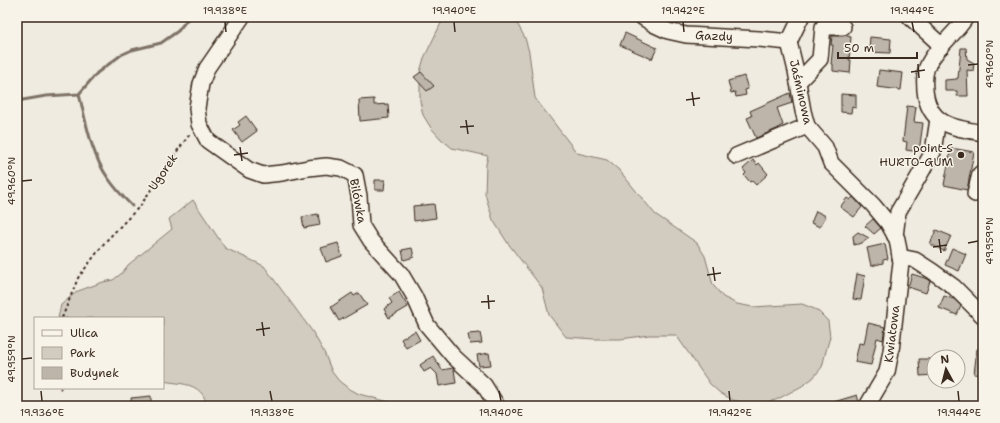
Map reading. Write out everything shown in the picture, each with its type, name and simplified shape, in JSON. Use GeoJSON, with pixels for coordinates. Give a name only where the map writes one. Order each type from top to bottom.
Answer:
{"type":"FeatureCollection","features":[{"type":"Feature","properties":{"kind":"street"},"geometry":{"type":"LineString","coordinates":[[199,124],[197,108],[201,84],[207,68],[242,17]]}},
{"type":"Feature","properties":{"kind":"street","name":"Gazdy"},"geometry":{"type":"LineString","coordinates":[[642,17],[653,24],[686,35],[789,42]]}},
{"type":"Feature","properties":{"kind":"street"},"geometry":{"type":"LineString","coordinates":[[789,42],[801,17]]}},
{"type":"Feature","properties":{"kind":"street"},"geometry":{"type":"LineString","coordinates":[[910,17],[942,46]]}},
{"type":"Feature","properties":{"kind":"street"},"geometry":{"type":"LineString","coordinates":[[966,17],[963,23],[929,62],[924,77],[925,88],[928,104],[938,119],[951,126],[983,133]]}},
{"type":"Feature","properties":{"kind":"street"},"geometry":{"type":"LineString","coordinates":[[798,82],[820,59],[823,27],[843,27]]}},
{"type":"Feature","properties":{"kind":"street","name":"Jaśminowa"},"geometry":{"type":"LineString","coordinates":[[789,42],[807,126],[825,147],[831,163],[873,205],[888,223],[897,239],[900,257]]}},
{"type":"Feature","properties":{"kind":"street"},"geometry":{"type":"LineString","coordinates":[[895,236],[898,212],[934,152],[938,119]]}},
{"type":"Feature","properties":{"kind":"street","name":"Bilówka"},"geometry":{"type":"LineString","coordinates":[[199,124],[208,141],[249,170],[263,175],[326,166],[341,168],[355,175],[361,225],[372,241],[401,274],[414,296],[427,325],[453,356],[484,385],[497,406]]}},
{"type":"Feature","properties":{"kind":"street"},"geometry":{"type":"LineString","coordinates":[[736,156],[807,126]]}},
{"type":"Feature","properties":{"kind":"street"},"geometry":{"type":"LineString","coordinates":[[975,194],[980,174],[983,172]]}},
{"type":"Feature","properties":{"kind":"street"},"geometry":{"type":"LineString","coordinates":[[900,257],[915,260],[954,286],[983,316]]}},
{"type":"Feature","properties":{"kind":"street","name":"Kwiatowa"},"geometry":{"type":"LineString","coordinates":[[867,406],[887,372],[891,351],[901,262],[900,257]]}},
{"type":"Feature","properties":{"kind":"path","name":"Ugorek"},"geometry":{"type":"LineString","coordinates":[[62,317],[78,278],[105,242],[141,205],[169,162],[199,124]]}},
{"type":"Feature","properties":{"kind":"green space"},"geometry":{"type":"Polygon","coordinates":[[[444,17],[511,17],[518,25],[525,38],[529,52],[535,98],[577,153],[607,160],[619,170],[655,214],[697,243],[705,256],[713,285],[723,297],[737,304],[753,307],[802,304],[817,310],[828,321],[830,337],[822,367],[813,378],[802,386],[776,400],[762,403],[747,403],[733,400],[720,393],[710,384],[676,335],[649,335],[621,339],[566,337],[549,315],[542,288],[507,242],[493,220],[485,194],[486,164],[488,156],[452,148],[431,128],[423,115],[420,101],[420,72],[424,58],[444,17]]]}},
{"type":"Feature","properties":{"kind":"green space"},"geometry":{"type":"Polygon","coordinates":[[[193,200],[225,248],[264,266],[312,331],[324,352],[332,372],[339,381],[359,394],[404,406],[207,406],[201,392],[191,386],[164,381],[164,317],[58,317],[61,305],[78,291],[113,280],[122,273],[128,265],[172,229],[169,219],[193,200]]]}},
{"type":"Feature","properties":{"kind":"building"},"geometry":{"type":"Polygon","coordinates":[[[625,33],[657,48],[652,59],[620,45],[625,33]]]}},
{"type":"Feature","properties":{"kind":"building"},"geometry":{"type":"Polygon","coordinates":[[[847,35],[851,37],[849,60],[851,60],[850,73],[833,71],[833,64],[831,64],[833,45],[831,45],[832,36],[847,35]]]}},
{"type":"Feature","properties":{"kind":"building"},"geometry":{"type":"Polygon","coordinates":[[[870,37],[891,39],[890,53],[869,52],[870,37]]]}},
{"type":"Feature","properties":{"kind":"building"},"geometry":{"type":"Polygon","coordinates":[[[961,48],[966,48],[967,59],[974,63],[973,71],[967,70],[968,96],[957,96],[957,91],[945,91],[945,80],[958,78],[961,48]]]}},
{"type":"Feature","properties":{"kind":"building"},"geometry":{"type":"Polygon","coordinates":[[[879,70],[903,73],[901,90],[877,87],[879,70]]]}},
{"type":"Feature","properties":{"kind":"building"},"geometry":{"type":"Polygon","coordinates":[[[421,72],[434,86],[427,91],[414,77],[421,72]]]}},
{"type":"Feature","properties":{"kind":"building"},"geometry":{"type":"Polygon","coordinates":[[[744,76],[748,89],[745,90],[746,95],[736,97],[735,92],[731,93],[728,81],[744,76]]]}},
{"type":"Feature","properties":{"kind":"building"},"geometry":{"type":"Polygon","coordinates":[[[790,93],[792,103],[777,108],[783,125],[756,138],[747,118],[752,116],[750,111],[790,93]]]}},
{"type":"Feature","properties":{"kind":"building"},"geometry":{"type":"Polygon","coordinates":[[[841,94],[856,95],[856,108],[852,107],[851,113],[841,112],[841,94]]]}},
{"type":"Feature","properties":{"kind":"building"},"geometry":{"type":"Polygon","coordinates":[[[374,99],[374,105],[388,104],[389,118],[360,121],[359,100],[374,99]]]}},
{"type":"Feature","properties":{"kind":"building"},"geometry":{"type":"Polygon","coordinates":[[[907,106],[916,107],[914,122],[923,123],[919,152],[906,150],[907,142],[903,141],[907,106]]]}},
{"type":"Feature","properties":{"kind":"building"},"geometry":{"type":"Polygon","coordinates":[[[246,116],[257,131],[242,142],[233,130],[240,125],[238,122],[246,116]]]}},
{"type":"Feature","properties":{"kind":"building"},"geometry":{"type":"Polygon","coordinates":[[[951,148],[974,152],[967,190],[944,185],[951,148]]]}},
{"type":"Feature","properties":{"kind":"building"},"geometry":{"type":"Polygon","coordinates":[[[753,160],[757,165],[759,163],[768,174],[756,185],[752,181],[750,182],[744,175],[746,173],[743,169],[753,160]]]}},
{"type":"Feature","properties":{"kind":"building"},"geometry":{"type":"Polygon","coordinates":[[[375,180],[385,180],[384,190],[375,190],[375,180]]]}},
{"type":"Feature","properties":{"kind":"building"},"geometry":{"type":"Polygon","coordinates":[[[853,197],[862,207],[854,217],[840,207],[847,198],[850,200],[853,197]]]}},
{"type":"Feature","properties":{"kind":"building"},"geometry":{"type":"Polygon","coordinates":[[[434,204],[436,218],[414,221],[413,206],[434,204]]]}},
{"type":"Feature","properties":{"kind":"building"},"geometry":{"type":"Polygon","coordinates":[[[816,211],[826,216],[820,227],[811,223],[816,211]]]}},
{"type":"Feature","properties":{"kind":"building"},"geometry":{"type":"Polygon","coordinates":[[[318,214],[320,225],[304,228],[302,217],[318,214]]]}},
{"type":"Feature","properties":{"kind":"building"},"geometry":{"type":"Polygon","coordinates":[[[873,219],[881,228],[874,234],[865,226],[873,219]]]}},
{"type":"Feature","properties":{"kind":"building"},"geometry":{"type":"Polygon","coordinates":[[[936,230],[951,236],[944,251],[930,244],[936,230]]]}},
{"type":"Feature","properties":{"kind":"building"},"geometry":{"type":"Polygon","coordinates":[[[858,232],[869,238],[862,243],[854,245],[853,236],[858,232]]]}},
{"type":"Feature","properties":{"kind":"building"},"geometry":{"type":"Polygon","coordinates":[[[338,243],[342,256],[326,262],[321,248],[338,243]]]}},
{"type":"Feature","properties":{"kind":"building"},"geometry":{"type":"Polygon","coordinates":[[[885,244],[888,259],[883,260],[883,263],[871,266],[867,248],[885,244]]]}},
{"type":"Feature","properties":{"kind":"building"},"geometry":{"type":"Polygon","coordinates":[[[412,248],[414,257],[404,260],[402,250],[412,248]]]}},
{"type":"Feature","properties":{"kind":"building"},"geometry":{"type":"Polygon","coordinates":[[[952,248],[966,254],[959,271],[945,265],[952,248]]]}},
{"type":"Feature","properties":{"kind":"building"},"geometry":{"type":"Polygon","coordinates":[[[857,274],[865,276],[861,300],[853,299],[857,274]]]}},
{"type":"Feature","properties":{"kind":"building"},"geometry":{"type":"Polygon","coordinates":[[[912,274],[930,281],[926,293],[908,287],[912,274]]]}},
{"type":"Feature","properties":{"kind":"building"},"geometry":{"type":"Polygon","coordinates":[[[399,292],[408,307],[389,318],[384,309],[392,303],[389,298],[399,292]]]}},
{"type":"Feature","properties":{"kind":"building"},"geometry":{"type":"Polygon","coordinates":[[[352,293],[354,296],[359,293],[367,305],[339,321],[331,307],[352,293]]]}},
{"type":"Feature","properties":{"kind":"building"},"geometry":{"type":"Polygon","coordinates":[[[944,296],[954,299],[961,306],[957,315],[939,308],[944,296]]]}},
{"type":"Feature","properties":{"kind":"building"},"geometry":{"type":"Polygon","coordinates":[[[868,323],[885,327],[883,340],[877,338],[871,365],[855,362],[859,343],[864,344],[868,323]]]}},
{"type":"Feature","properties":{"kind":"building"},"geometry":{"type":"Polygon","coordinates":[[[415,331],[420,340],[406,348],[401,339],[415,331]]]}},
{"type":"Feature","properties":{"kind":"building"},"geometry":{"type":"Polygon","coordinates":[[[480,333],[482,343],[470,344],[468,334],[480,333]]]}},
{"type":"Feature","properties":{"kind":"building"},"geometry":{"type":"Polygon","coordinates":[[[977,349],[983,349],[983,375],[974,374],[977,349]]]}},
{"type":"Feature","properties":{"kind":"building"},"geometry":{"type":"Polygon","coordinates":[[[489,353],[491,365],[479,366],[477,355],[489,353]]]}},
{"type":"Feature","properties":{"kind":"building"},"geometry":{"type":"Polygon","coordinates":[[[433,356],[442,370],[454,369],[456,383],[439,386],[437,374],[431,368],[424,372],[420,365],[433,356]]]}},
{"type":"Feature","properties":{"kind":"building"},"geometry":{"type":"Polygon","coordinates":[[[919,359],[926,359],[926,376],[920,376],[919,359]]]}},
{"type":"Feature","properties":{"kind":"building"},"geometry":{"type":"Polygon","coordinates":[[[857,395],[859,402],[858,406],[827,406],[827,404],[857,395]]]}},
{"type":"Feature","properties":{"kind":"building"},"geometry":{"type":"Polygon","coordinates":[[[151,396],[151,406],[132,406],[131,398],[151,396]]]}},
{"type":"Feature","properties":{"kind":"waterway"},"geometry":{"type":"LineString","coordinates":[[17,101],[46,96],[79,94],[97,73],[121,55],[132,50],[161,43],[178,31],[189,17]]}},
{"type":"Feature","properties":{"kind":"waterway"},"geometry":{"type":"LineString","coordinates":[[79,94],[97,159],[111,182],[132,206]]}},
{"type":"Feature","properties":{"kind":"place","name":"point-S HURTO-GUM"},"geometry":{"type":"Point","coordinates":[961,155]}}]}
